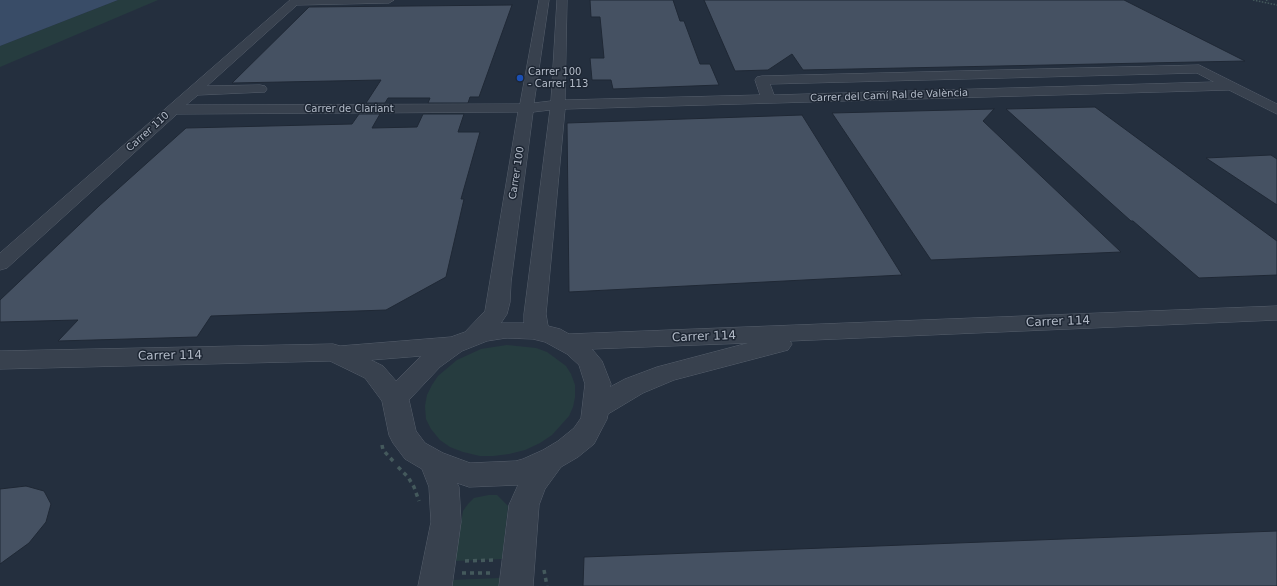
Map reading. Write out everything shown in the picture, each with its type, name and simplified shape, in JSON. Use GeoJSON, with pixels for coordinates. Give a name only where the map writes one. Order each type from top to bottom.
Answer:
{"type":"FeatureCollection","features":[{"type":"Feature","properties":{"kind":"street"},"geometry":{"type":"LineString","coordinates":[[295,1],[389,0]]}},
{"type":"Feature","properties":{"kind":"street","name":"Carrer 100"},"geometry":{"type":"LineString","coordinates":[[464,341],[496,314],[499,302],[500,282],[544,0]]}},
{"type":"Feature","properties":{"kind":"street"},"geometry":{"type":"LineString","coordinates":[[538,332],[535,314],[558,106],[562,0]]}},
{"type":"Feature","properties":{"kind":"street","name":"Carrer 110"},"geometry":{"type":"LineString","coordinates":[[0,264],[295,1]]}},
{"type":"Feature","properties":{"kind":"street"},"geometry":{"type":"LineString","coordinates":[[768,99],[762,80],[1199,69],[1231,86]]}},
{"type":"Feature","properties":{"kind":"street","name":"Carrer del Camí Ral de València"},"geometry":{"type":"LineString","coordinates":[[527,108],[768,99],[1231,86],[1277,110]]}},
{"type":"Feature","properties":{"kind":"street"},"geometry":{"type":"LineString","coordinates":[[193,91],[260,89]]}},
{"type":"Feature","properties":{"kind":"street","name":"Carrer de Clariant"},"geometry":{"type":"LineString","coordinates":[[172,110],[527,108]]}},
{"type":"Feature","properties":{"kind":"street","name":"Carrer 114"},"geometry":{"type":"LineString","coordinates":[[574,342],[1277,312]]}},
{"type":"Feature","properties":{"kind":"street"},"geometry":{"type":"LineString","coordinates":[[506,330],[538,332],[574,342],[576,348],[590,361],[598,384],[594,419],[584,436],[568,449],[553,458],[529,470],[516,473],[469,475],[433,461],[415,451],[403,435],[395,398],[431,361],[464,341],[483,334],[506,330]]}},
{"type":"Feature","properties":{"kind":"street","name":"Carrer 114"},"geometry":{"type":"LineString","coordinates":[[596,408],[634,386],[666,373],[744,352],[840,331]]}},
{"type":"Feature","properties":{"kind":"street","name":"Carrer 114"},"geometry":{"type":"LineString","coordinates":[[340,354],[464,341]]}},
{"type":"Feature","properties":{"kind":"street","name":"Carrer 114"},"geometry":{"type":"LineString","coordinates":[[0,360],[333,352],[340,354],[374,372],[395,398]]}},
{"type":"Feature","properties":{"kind":"street"},"geometry":{"type":"LineString","coordinates":[[507,580],[524,505],[533,483],[553,458]]}},
{"type":"Feature","properties":{"kind":"street"},"geometry":{"type":"LineString","coordinates":[[433,461],[444,487],[446,522],[445,580]]}},
{"type":"Feature","properties":{"kind":"path"},"geometry":{"type":"LineString","coordinates":[[1253,0],[1277,5]]}},
{"type":"Feature","properties":{"kind":"path"},"geometry":{"type":"LineString","coordinates":[[380,439],[384,450],[408,477],[414,487],[421,506]]}},
{"type":"Feature","properties":{"kind":"path"},"geometry":{"type":"LineString","coordinates":[[463,561],[497,560]]}},
{"type":"Feature","properties":{"kind":"path"},"geometry":{"type":"LineString","coordinates":[[445,580],[507,580]]}},
{"type":"Feature","properties":{"kind":"green space"},"geometry":{"type":"Polygon","coordinates":[[[118,0],[158,0],[0,67],[0,46],[118,0]]]}},
{"type":"Feature","properties":{"kind":"green space"},"geometry":{"type":"Polygon","coordinates":[[[507,345],[536,348],[547,352],[566,366],[575,385],[575,397],[569,416],[552,435],[525,450],[509,454],[480,456],[450,447],[440,440],[431,429],[426,419],[425,406],[427,395],[432,385],[438,376],[457,360],[481,349],[507,345]]]}},
{"type":"Feature","properties":{"kind":"green space"},"geometry":{"type":"Polygon","coordinates":[[[497,495],[508,506],[502,559],[455,561],[463,511],[474,498],[497,495]]]}},
{"type":"Feature","properties":{"kind":"green space"},"geometry":{"type":"Polygon","coordinates":[[[500,578],[499,586],[451,586],[452,580],[500,578]]]}},
{"type":"Feature","properties":{"kind":"water"},"geometry":{"type":"Polygon","coordinates":[[[0,0],[118,0],[0,46],[0,0]]]}},
{"type":"Feature","properties":{"kind":"building"},"geometry":{"type":"Polygon","coordinates":[[[590,0],[673,0],[680,21],[684,21],[700,64],[710,64],[719,85],[613,89],[611,80],[592,80],[590,58],[604,58],[600,17],[591,17],[590,0]]]}},
{"type":"Feature","properties":{"kind":"building"},"geometry":{"type":"Polygon","coordinates":[[[704,0],[1124,0],[1245,61],[803,70],[792,54],[768,70],[735,71],[704,0]]]}},
{"type":"Feature","properties":{"kind":"building"},"geometry":{"type":"Polygon","coordinates":[[[512,5],[479,97],[470,97],[468,103],[428,103],[430,98],[388,98],[385,103],[366,103],[381,80],[232,83],[309,7],[512,5]]]}},
{"type":"Feature","properties":{"kind":"building"},"geometry":{"type":"Polygon","coordinates":[[[1095,107],[1277,241],[1277,275],[1199,278],[1133,221],[1131,221],[1006,109],[1095,107]]]}},
{"type":"Feature","properties":{"kind":"building"},"geometry":{"type":"Polygon","coordinates":[[[994,109],[983,121],[1121,252],[931,260],[832,113],[994,109]]]}},
{"type":"Feature","properties":{"kind":"building"},"geometry":{"type":"Polygon","coordinates":[[[359,114],[380,114],[372,128],[417,127],[423,114],[464,114],[458,132],[480,132],[461,199],[464,199],[446,277],[386,310],[211,316],[197,337],[58,341],[78,320],[0,322],[0,300],[99,206],[186,128],[352,124],[359,114]]]}},
{"type":"Feature","properties":{"kind":"building"},"geometry":{"type":"Polygon","coordinates":[[[802,115],[902,275],[569,292],[567,123],[802,115]]]}},
{"type":"Feature","properties":{"kind":"building"},"geometry":{"type":"Polygon","coordinates":[[[1271,155],[1277,159],[1277,205],[1206,158],[1271,155]]]}},
{"type":"Feature","properties":{"kind":"building"},"geometry":{"type":"Polygon","coordinates":[[[26,486],[44,491],[51,504],[46,522],[29,543],[0,564],[0,489],[26,486]]]}},
{"type":"Feature","properties":{"kind":"building"},"geometry":{"type":"Polygon","coordinates":[[[1277,531],[1277,586],[583,586],[584,557],[1277,531]]]}},
{"type":"Feature","properties":{"kind":"place","name":"Carrer 100 - Carrer 113"},"geometry":{"type":"Point","coordinates":[520,78]}}]}
